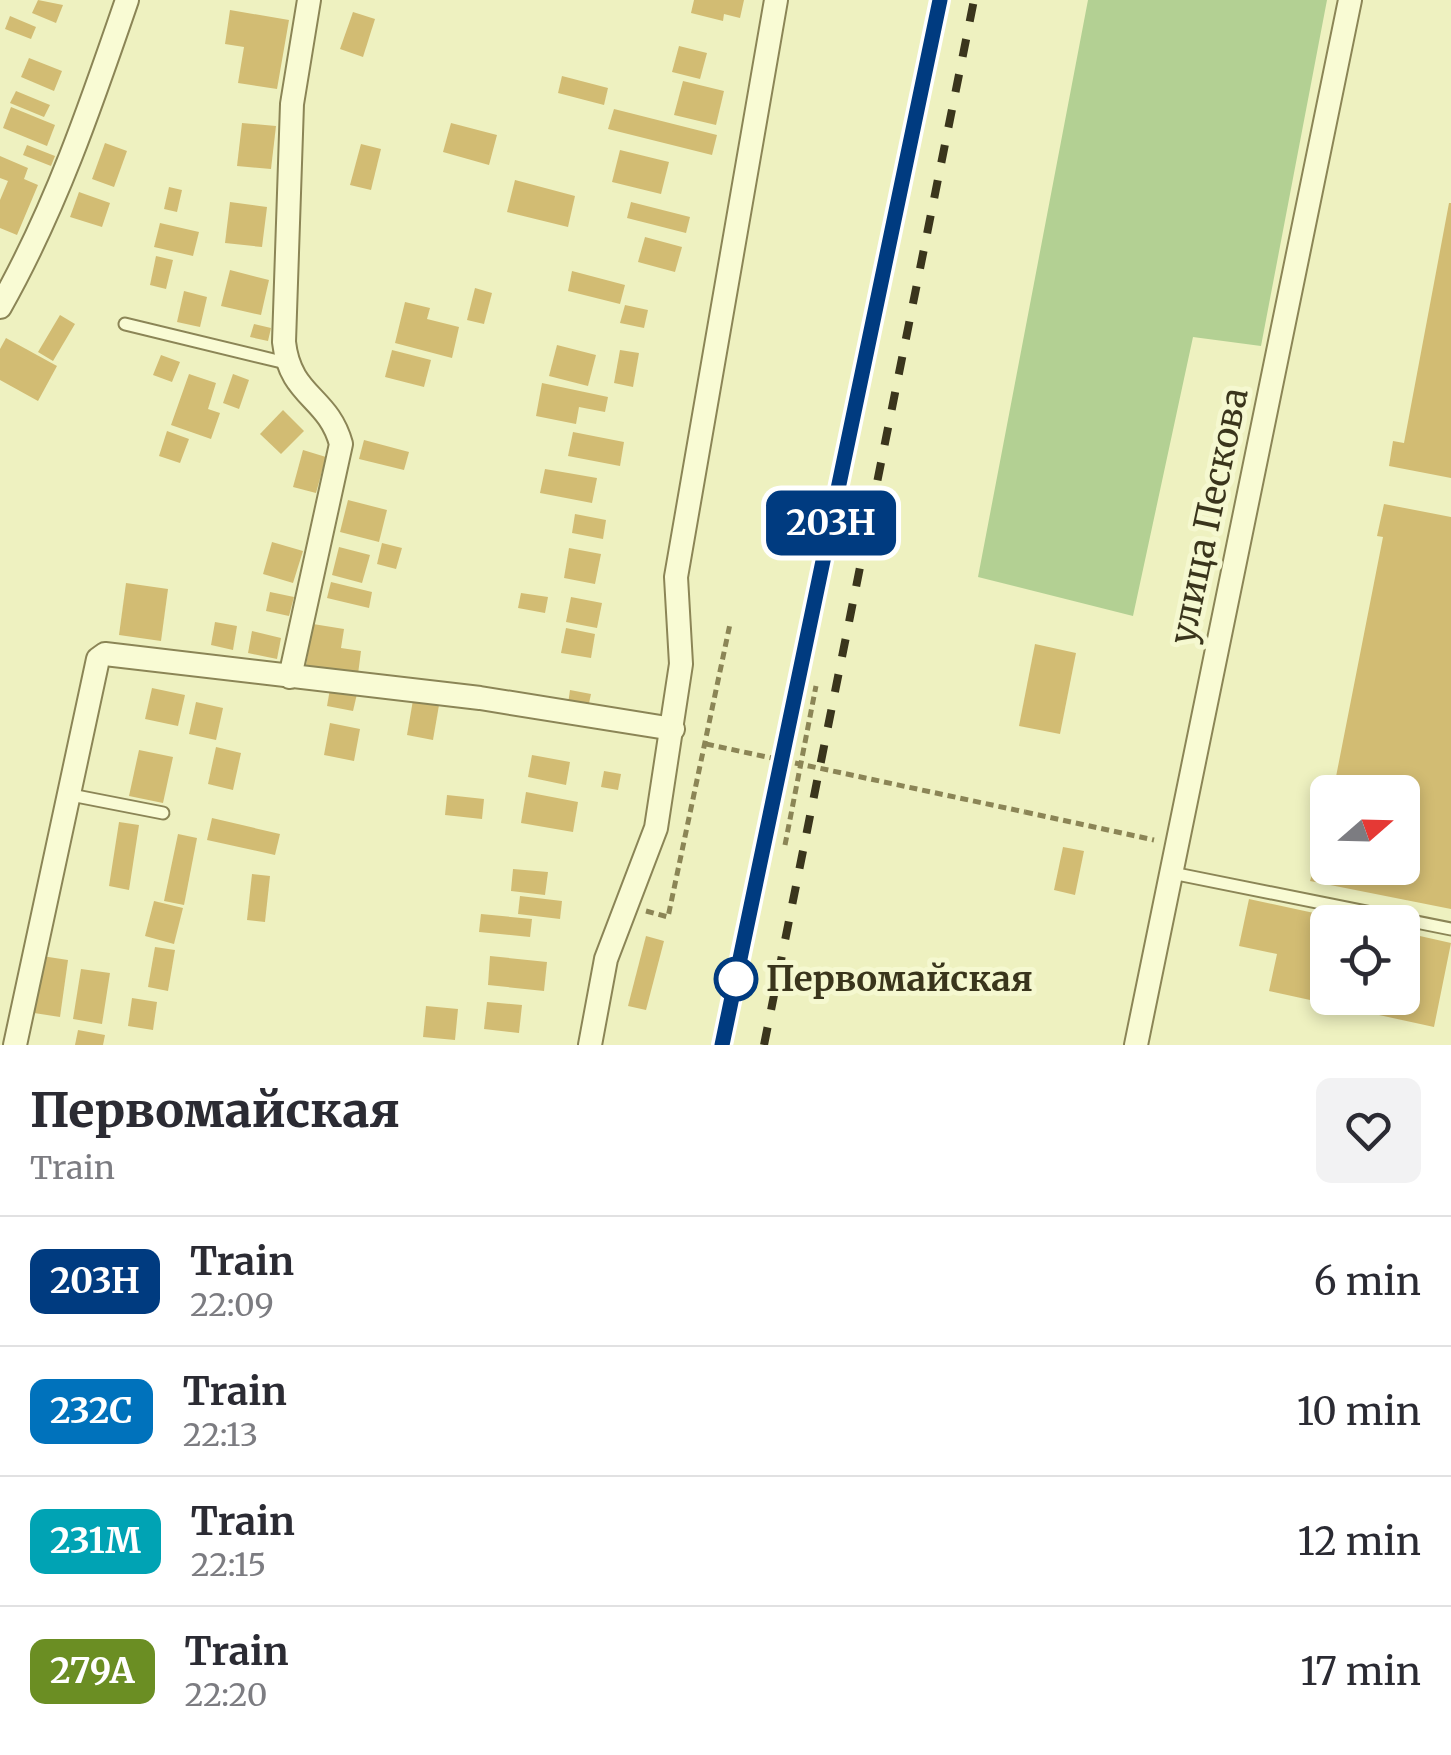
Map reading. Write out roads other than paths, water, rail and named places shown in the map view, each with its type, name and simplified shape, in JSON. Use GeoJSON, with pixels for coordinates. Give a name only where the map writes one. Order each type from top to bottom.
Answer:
{"type":"FeatureCollection","features":[{"type":"Feature","properties":{"kind":"street"},"geometry":{"type":"LineString","coordinates":[[0,307],[30,254],[81,133],[127,0]]}},
{"type":"Feature","properties":{"kind":"street"},"geometry":{"type":"LineString","coordinates":[[290,676],[341,444],[334,419],[296,385],[286,363],[292,104],[309,0]]}},
{"type":"Feature","properties":{"kind":"street"},"geometry":{"type":"LineString","coordinates":[[590,1045],[606,959],[656,828],[681,664],[676,576],[776,0]]}},
{"type":"Feature","properties":{"kind":"street","name":"улица Пескова"},"geometry":{"type":"LineString","coordinates":[[1136,1045],[1350,0]]}},
{"type":"Feature","properties":{"kind":"street"},"geometry":{"type":"LineString","coordinates":[[16,1045],[98,659],[105,654],[480,698],[673,729]]}},
{"type":"Feature","properties":{"kind":"lane"},"geometry":{"type":"LineString","coordinates":[[125,324],[286,363]]}},
{"type":"Feature","properties":{"kind":"lane"},"geometry":{"type":"LineString","coordinates":[[72,795],[163,813]]}},
{"type":"Feature","properties":{"kind":"lane"},"geometry":{"type":"LineString","coordinates":[[1172,873],[1451,929]]}},
{"type":"Feature","properties":{"kind":"railway"},"geometry":{"type":"LineString","coordinates":[[722,1045],[940,0]]}},
{"type":"Feature","properties":{"kind":"railway"},"geometry":{"type":"LineString","coordinates":[[764,1045],[974,0]]}},
{"type":"Feature","properties":{"kind":"train","name":"203Н"},"geometry":{"type":"LineString","coordinates":[[722,1045],[940,0]]}},
{"type":"Feature","properties":{"kind":"place","name":"Первомайская"},"geometry":{"type":"Point","coordinates":[736,979]}}]}
